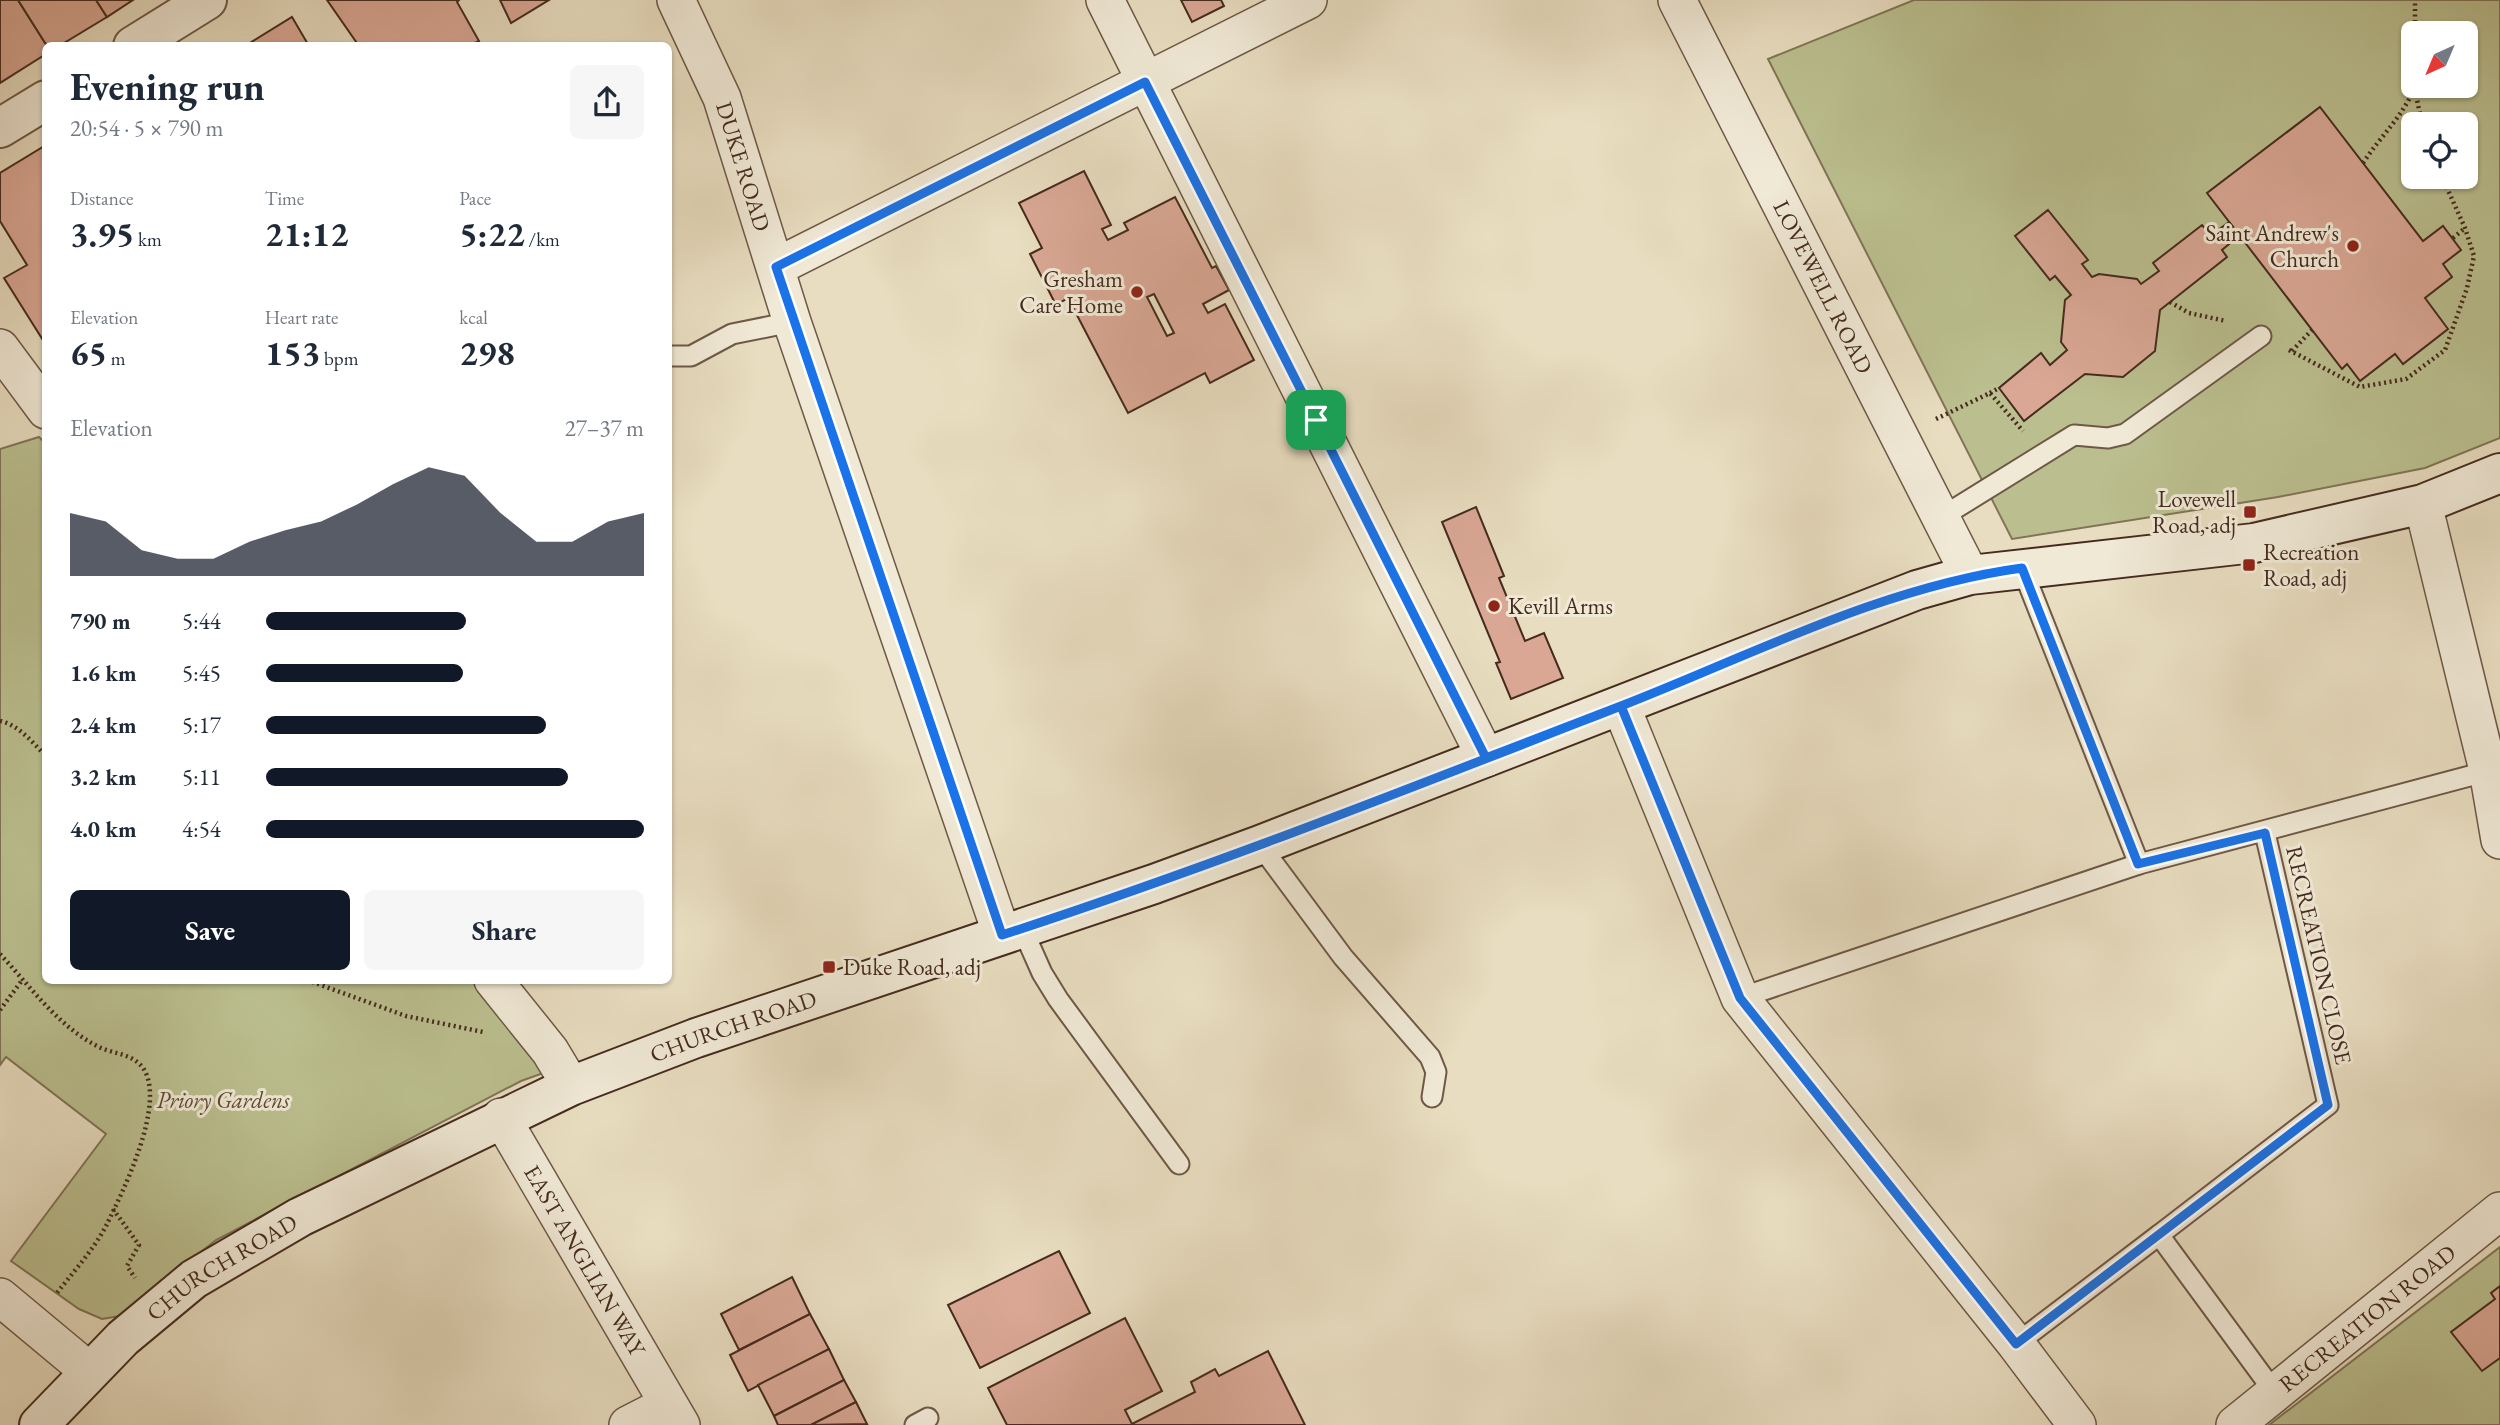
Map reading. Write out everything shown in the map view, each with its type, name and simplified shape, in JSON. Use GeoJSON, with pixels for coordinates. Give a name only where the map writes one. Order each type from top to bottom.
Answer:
{"type":"FeatureCollection","features":[{"type":"Feature","properties":{"kind":"main road"},"geometry":{"type":"LineString","coordinates":[[139,42],[207,0]]}},
{"type":"Feature","properties":{"kind":"main road"},"geometry":{"type":"LineString","coordinates":[[0,128],[42,102]]}},
{"type":"Feature","properties":{"kind":"main road","name":"CHURCH ROAD"},"geometry":{"type":"LineString","coordinates":[[39,1425],[156,1309],[194,1279],[247,1246],[501,1117],[571,1086],[696,1038],[1260,845],[1621,706],[1865,608],[1970,575],[2254,543],[2423,504],[2500,474]]}},
{"type":"Feature","properties":{"kind":"street","name":"DUKE ROAD"},"geometry":{"type":"LineString","coordinates":[[676,0],[722,98],[792,321],[1012,932]]}},
{"type":"Feature","properties":{"kind":"street"},"geometry":{"type":"LineString","coordinates":[[1105,0],[1486,758]]}},
{"type":"Feature","properties":{"kind":"street"},"geometry":{"type":"LineString","coordinates":[[776,267],[1308,0]]}},
{"type":"Feature","properties":{"kind":"street","name":"LOVEWELL ROAD"},"geometry":{"type":"LineString","coordinates":[[1677,0],[1970,575]]}},
{"type":"Feature","properties":{"kind":"street"},"geometry":{"type":"LineString","coordinates":[[0,348],[42,405]]}},
{"type":"Feature","properties":{"kind":"street"},"geometry":{"type":"LineString","coordinates":[[2423,504],[2494,769],[2500,839]]}},
{"type":"Feature","properties":{"kind":"street"},"geometry":{"type":"LineString","coordinates":[[1621,706],[1740,998],[2016,1344],[2077,1425]]}},
{"type":"Feature","properties":{"kind":"street"},"geometry":{"type":"LineString","coordinates":[[497,984],[550,1051],[571,1086]]}},
{"type":"Feature","properties":{"kind":"street","name":"EAST ANGLIAN WAY"},"geometry":{"type":"LineString","coordinates":[[501,1117],[674,1415],[628,1425]]}},
{"type":"Feature","properties":{"kind":"street","name":"RECREATION ROAD"},"geometry":{"type":"LineString","coordinates":[[2235,1425],[2500,1211]]}},
{"type":"Feature","properties":{"kind":"street"},"geometry":{"type":"LineString","coordinates":[[0,1297],[34,1322],[90,1373]]}},
{"type":"Feature","properties":{"kind":"lane"},"geometry":{"type":"LineString","coordinates":[[672,356],[691,356],[732,334],[792,321]]}},
{"type":"Feature","properties":{"kind":"lane"},"geometry":{"type":"LineString","coordinates":[[1940,518],[2074,435],[2108,438],[2125,434],[2260,336]]}},
{"type":"Feature","properties":{"kind":"lane"},"geometry":{"type":"LineString","coordinates":[[2022,568],[2138,864]]}},
{"type":"Feature","properties":{"kind":"lane","name":"RECREATION CLOSE"},"geometry":{"type":"LineString","coordinates":[[2016,1344],[2328,1105],[2265,833],[2494,769]]}},
{"type":"Feature","properties":{"kind":"lane"},"geometry":{"type":"LineString","coordinates":[[1740,998],[2138,864],[2265,833]]}},
{"type":"Feature","properties":{"kind":"lane"},"geometry":{"type":"LineString","coordinates":[[1260,845],[1343,957],[1430,1057],[1436,1072],[1432,1097]]}},
{"type":"Feature","properties":{"kind":"lane"},"geometry":{"type":"LineString","coordinates":[[1012,932],[1179,1164]]}},
{"type":"Feature","properties":{"kind":"lane"},"geometry":{"type":"LineString","coordinates":[[2159,1235],[2275,1393]]}},
{"type":"Feature","properties":{"kind":"path"},"geometry":{"type":"LineString","coordinates":[[2415,0],[2415,21]]}},
{"type":"Feature","properties":{"kind":"path"},"geometry":{"type":"LineString","coordinates":[[2363,163],[2379,139],[2404,112],[2410,98]]}},
{"type":"Feature","properties":{"kind":"path"},"geometry":{"type":"LineString","coordinates":[[2319,367],[2360,387],[2406,379],[2445,350],[2467,288],[2473,256],[2465,228],[2447,189]]}},
{"type":"Feature","properties":{"kind":"path"},"geometry":{"type":"LineString","coordinates":[[2452,238],[2465,228]]}},
{"type":"Feature","properties":{"kind":"path"},"geometry":{"type":"LineString","coordinates":[[2292,351],[2312,330]]}},
{"type":"Feature","properties":{"kind":"path"},"geometry":{"type":"LineString","coordinates":[[1898,438],[1998,388]]}},
{"type":"Feature","properties":{"kind":"path"},"geometry":{"type":"LineString","coordinates":[[1990,393],[2046,453]]}},
{"type":"Feature","properties":{"kind":"path"},"geometry":{"type":"LineString","coordinates":[[0,721],[10,723],[42,752]]}},
{"type":"Feature","properties":{"kind":"path"},"geometry":{"type":"LineString","coordinates":[[0,954],[70,1030],[102,1048],[130,1057],[143,1068],[149,1086],[145,1133],[133,1168],[99,1236],[34,1322]]}},
{"type":"Feature","properties":{"kind":"path"},"geometry":{"type":"LineString","coordinates":[[0,1010],[23,979]]}},
{"type":"Feature","properties":{"kind":"path"},"geometry":{"type":"LineString","coordinates":[[318,984],[406,1016],[491,1034]]}},
{"type":"Feature","properties":{"kind":"path"},"geometry":{"type":"LineString","coordinates":[[113,1208],[139,1245],[127,1266],[156,1309]]}},
{"type":"Feature","properties":{"kind":"green space"},"geometry":{"type":"Polygon","coordinates":[[[1914,0],[2500,0],[2500,438],[2425,468],[2278,497],[2012,539],[1768,59],[1914,0]]]}},
{"type":"Feature","properties":{"kind":"green space","name":"Priory Gardens"},"geometry":{"type":"Polygon","coordinates":[[[39,437],[42,440],[42,984],[509,984],[552,1070],[521,1081],[216,1240],[120,1316],[102,1319],[79,1309],[11,1261],[106,1134],[6,1057],[0,1065],[0,449],[39,437]]]}},
{"type":"Feature","properties":{"kind":"green space"},"geometry":{"type":"Polygon","coordinates":[[[2500,1247],[2500,1425],[2269,1425],[2500,1247]]]}},
{"type":"Feature","properties":{"kind":"building"},"geometry":{"type":"Polygon","coordinates":[[[0,0],[18,0],[44,42],[42,42],[42,57],[0,83],[0,0]]]}},
{"type":"Feature","properties":{"kind":"building"},"geometry":{"type":"Polygon","coordinates":[[[18,0],[96,0],[107,17],[66,42],[44,42],[18,0]]]}},
{"type":"Feature","properties":{"kind":"building"},"geometry":{"type":"Polygon","coordinates":[[[96,0],[133,0],[107,17],[96,0]]]}},
{"type":"Feature","properties":{"kind":"building"},"geometry":{"type":"Polygon","coordinates":[[[327,0],[459,0],[457,2],[479,41],[477,42],[356,42],[327,0]]]}},
{"type":"Feature","properties":{"kind":"building"},"geometry":{"type":"Polygon","coordinates":[[[500,0],[549,0],[511,23],[500,0]]]}},
{"type":"Feature","properties":{"kind":"building"},"geometry":{"type":"Polygon","coordinates":[[[1181,0],[1221,0],[1224,6],[1192,22],[1181,0]]]}},
{"type":"Feature","properties":{"kind":"building"},"geometry":{"type":"Polygon","coordinates":[[[292,17],[307,42],[251,42],[292,17]]]}},
{"type":"Feature","properties":{"kind":"building","name":"Saint Andrew's Church"},"geometry":{"type":"Polygon","coordinates":[[[2320,107],[2423,241],[2443,226],[2461,250],[2443,264],[2452,277],[2425,298],[2448,329],[2403,364],[2395,354],[2360,381],[2347,364],[2342,369],[2207,193],[2320,107]]]}},
{"type":"Feature","properties":{"kind":"building"},"geometry":{"type":"Polygon","coordinates":[[[42,147],[42,339],[4,278],[27,265],[0,221],[0,173],[42,147]]]}},
{"type":"Feature","properties":{"kind":"building","name":"Gresham Care Home"},"geometry":{"type":"Polygon","coordinates":[[[1084,171],[1111,225],[1102,229],[1108,240],[1128,230],[1124,223],[1175,197],[1212,268],[1216,266],[1229,290],[1203,304],[1208,313],[1225,304],[1254,360],[1210,383],[1205,373],[1128,413],[1068,298],[1056,305],[1030,254],[1042,248],[1019,203],[1084,171]],[[1154,294],[1147,297],[1167,336],[1174,333],[1154,294]]]}},
{"type":"Feature","properties":{"kind":"building"},"geometry":{"type":"Polygon","coordinates":[[[2048,210],[2088,260],[2082,264],[2092,277],[2099,274],[2137,279],[2141,284],[2159,271],[2153,263],[2202,225],[2211,235],[2229,222],[2240,235],[2222,250],[2227,257],[2160,310],[2155,351],[2123,377],[2085,374],[2024,421],[1999,388],[2041,353],[2050,365],[2067,350],[2061,342],[2065,300],[2071,295],[2055,276],[2050,280],[2015,236],[2048,210]]]}},
{"type":"Feature","properties":{"kind":"building","name":"Kevill Arms"},"geometry":{"type":"Polygon","coordinates":[[[1476,507],[1504,576],[1499,578],[1525,641],[1544,633],[1563,678],[1511,699],[1496,663],[1500,662],[1442,522],[1476,507]]]}},
{"type":"Feature","properties":{"kind":"building"},"geometry":{"type":"Polygon","coordinates":[[[1059,1251],[1090,1313],[980,1368],[948,1305],[1059,1251]]]}},
{"type":"Feature","properties":{"kind":"building"},"geometry":{"type":"Polygon","coordinates":[[[792,1277],[810,1314],[739,1350],[721,1314],[792,1277]]]}},
{"type":"Feature","properties":{"kind":"building"},"geometry":{"type":"Polygon","coordinates":[[[2500,1286],[2500,1358],[2482,1371],[2451,1332],[2495,1299],[2491,1293],[2500,1286]]]}},
{"type":"Feature","properties":{"kind":"building"},"geometry":{"type":"Polygon","coordinates":[[[810,1314],[829,1349],[748,1391],[730,1355],[810,1314]]]}},
{"type":"Feature","properties":{"kind":"building"},"geometry":{"type":"Polygon","coordinates":[[[1125,1318],[1162,1391],[1125,1410],[1132,1424],[1195,1392],[1191,1382],[1215,1369],[1219,1376],[1268,1351],[1305,1425],[1007,1425],[988,1388],[1125,1318]]]}},
{"type":"Feature","properties":{"kind":"building"},"geometry":{"type":"Polygon","coordinates":[[[829,1349],[844,1380],[774,1416],[758,1385],[829,1349]]]}},
{"type":"Feature","properties":{"kind":"building"},"geometry":{"type":"Polygon","coordinates":[[[844,1380],[856,1402],[811,1425],[778,1425],[774,1416],[844,1380]]]}},
{"type":"Feature","properties":{"kind":"building"},"geometry":{"type":"Polygon","coordinates":[[[856,1402],[867,1424],[811,1425],[856,1402]]]}},
{"type":"Feature","properties":{"kind":"place","name":"Saint Andrew's Church"},"geometry":{"type":"Point","coordinates":[2353,246]}},
{"type":"Feature","properties":{"kind":"place","name":"Gresham Care Home"},"geometry":{"type":"Point","coordinates":[1137,292]}},
{"type":"Feature","properties":{"kind":"place","name":"Lovewell Road, adj"},"geometry":{"type":"Point","coordinates":[2250,512]}},
{"type":"Feature","properties":{"kind":"place","name":"Recreation Road, adj"},"geometry":{"type":"Point","coordinates":[2249,565]}},
{"type":"Feature","properties":{"kind":"place","name":"Kevill Arms"},"geometry":{"type":"Point","coordinates":[1494,606]}},
{"type":"Feature","properties":{"kind":"place","name":"Duke Road, adj"},"geometry":{"type":"Point","coordinates":[829,967]}},
{"type":"Feature","properties":{"kind":"route"},"geometry":{"type":"LineString","coordinates":[[1316,420],[1145,82],[776,267],[792,321],[1002,935],[1154,884],[1340,815],[1621,706],[1865,608],[1970,575],[2022,568],[2138,864],[2265,833],[2328,1105],[2016,1344],[1762,1030],[1740,998],[1621,706],[1486,758],[1316,420]]}}]}
